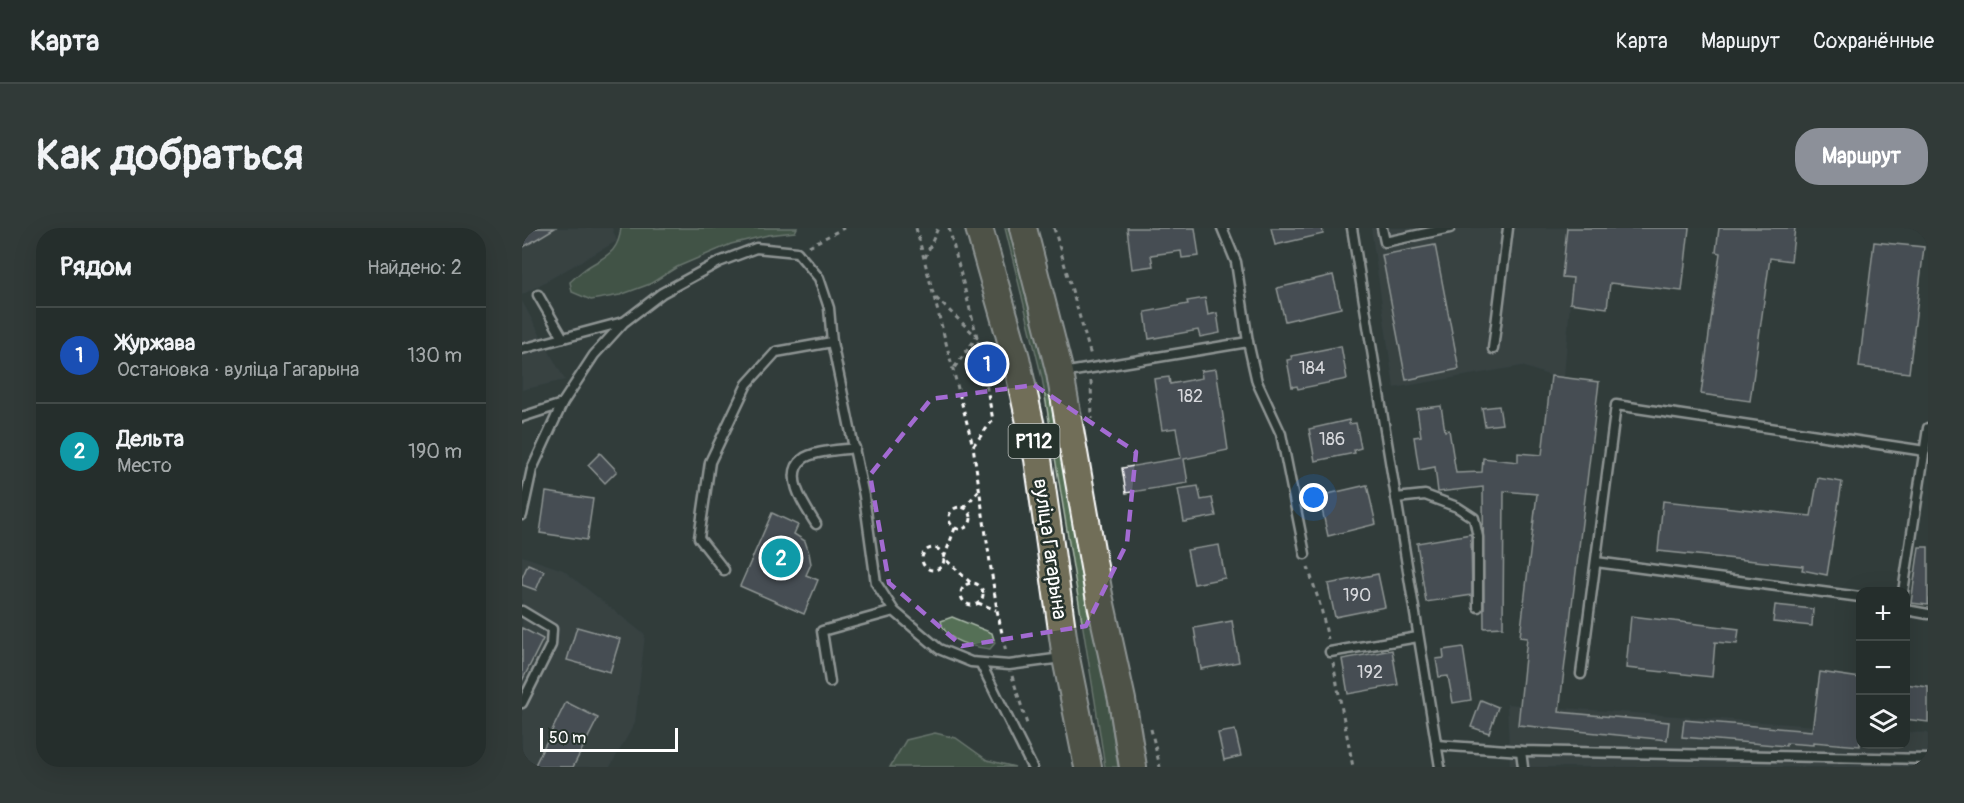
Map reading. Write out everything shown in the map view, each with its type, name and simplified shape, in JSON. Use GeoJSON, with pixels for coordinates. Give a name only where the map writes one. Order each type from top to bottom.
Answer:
{"type":"FeatureCollection","features":[{"type":"Feature","properties":{"kind":"main road","name":"вуліца Гагарына"},"geometry":{"type":"LineString","coordinates":[[979,228],[1016,358],[1038,459],[1066,658],[1088,767]]}},
{"type":"Feature","properties":{"kind":"main road","name":"вуліца Гагарына"},"geometry":{"type":"LineString","coordinates":[[1023,228],[1060,374],[1099,595],[1122,700],[1133,767]]}},
{"type":"Feature","properties":{"kind":"lane"},"geometry":{"type":"LineString","coordinates":[[1222,228],[1236,262],[1248,342],[1257,382],[1281,434],[1305,554]]}},
{"type":"Feature","properties":{"kind":"lane"},"geometry":{"type":"LineString","coordinates":[[1352,228],[1439,767]]}},
{"type":"Feature","properties":{"kind":"lane"},"geometry":{"type":"LineString","coordinates":[[1382,228],[1385,242],[1450,228]]}},
{"type":"Feature","properties":{"kind":"lane"},"geometry":{"type":"LineString","coordinates":[[1493,349],[1508,228]]}},
{"type":"Feature","properties":{"kind":"lane"},"geometry":{"type":"LineString","coordinates":[[522,515],[532,469],[562,404],[594,355],[624,322],[662,293],[719,262],[756,248],[797,252],[819,279],[829,308],[832,342],[864,496],[876,584],[894,611],[939,649],[981,664],[1009,665],[1066,658]]}},
{"type":"Feature","properties":{"kind":"lane"},"geometry":{"type":"LineString","coordinates":[[538,295],[563,338]]}},
{"type":"Feature","properties":{"kind":"lane"},"geometry":{"type":"LineString","coordinates":[[522,349],[624,322]]}},
{"type":"Feature","properties":{"kind":"lane"},"geometry":{"type":"LineString","coordinates":[[724,570],[699,538],[710,462],[747,384],[776,352],[832,342]]}},
{"type":"Feature","properties":{"kind":"lane"},"geometry":{"type":"LineString","coordinates":[[1060,374],[1248,342]]}},
{"type":"Feature","properties":{"kind":"lane"},"geometry":{"type":"LineString","coordinates":[[522,417],[562,404]]}},
{"type":"Feature","properties":{"kind":"lane"},"geometry":{"type":"LineString","coordinates":[[1581,674],[1616,405],[1925,451]]}},
{"type":"Feature","properties":{"kind":"lane"},"geometry":{"type":"LineString","coordinates":[[1904,587],[1928,428]]}},
{"type":"Feature","properties":{"kind":"lane"},"geometry":{"type":"LineString","coordinates":[[816,524],[797,493],[796,468],[803,458],[855,448]]}},
{"type":"Feature","properties":{"kind":"lane"},"geometry":{"type":"LineString","coordinates":[[1396,498],[1425,495],[1457,507],[1474,518],[1478,537],[1479,606]]}},
{"type":"Feature","properties":{"kind":"lane"},"geometry":{"type":"LineString","coordinates":[[1596,562],[1856,596]]}},
{"type":"Feature","properties":{"kind":"lane"},"geometry":{"type":"LineString","coordinates":[[522,611],[552,629],[551,645],[522,704]]}},
{"type":"Feature","properties":{"kind":"lane"},"geometry":{"type":"LineString","coordinates":[[830,682],[822,631],[894,611]]}},
{"type":"Feature","properties":{"kind":"lane"},"geometry":{"type":"LineString","coordinates":[[1910,611],[1928,614]]}},
{"type":"Feature","properties":{"kind":"lane"},"geometry":{"type":"LineString","coordinates":[[1330,652],[1418,637]]}},
{"type":"Feature","properties":{"kind":"lane"},"geometry":{"type":"LineString","coordinates":[[981,664],[1032,767]]}},
{"type":"Feature","properties":{"kind":"lane"},"geometry":{"type":"LineString","coordinates":[[1436,746],[1521,751],[1928,759]]}},
{"type":"Feature","properties":{"kind":"lane"},"geometry":{"type":"LineString","coordinates":[[1521,751],[1523,767]]}},
{"type":"Feature","properties":{"kind":"path"},"geometry":{"type":"LineString","coordinates":[[797,252],[844,228]]}},
{"type":"Feature","properties":{"kind":"path"},"geometry":{"type":"LineString","coordinates":[[916,228],[973,446],[997,610],[1009,665],[1030,733]]}},
{"type":"Feature","properties":{"kind":"path"},"geometry":{"type":"LineString","coordinates":[[924,260],[938,228]]}},
{"type":"Feature","properties":{"kind":"path"},"geometry":{"type":"LineString","coordinates":[[949,228],[977,337],[993,420],[973,446]]}},
{"type":"Feature","properties":{"kind":"path"},"geometry":{"type":"LineString","coordinates":[[1054,228],[1090,353],[1092,424]]}},
{"type":"Feature","properties":{"kind":"path"},"geometry":{"type":"LineString","coordinates":[[934,297],[977,337]]}},
{"type":"Feature","properties":{"kind":"path"},"geometry":{"type":"LineString","coordinates":[[954,369],[977,337]]}},
{"type":"Feature","properties":{"kind":"path"},"geometry":{"type":"LineString","coordinates":[[964,508],[980,489]]}},
{"type":"Feature","properties":{"kind":"path"},"geometry":{"type":"LineString","coordinates":[[959,507],[964,508],[971,517],[969,523],[961,529],[955,528],[949,519],[950,514],[959,507]]}},
{"type":"Feature","properties":{"kind":"path"},"geometry":{"type":"LineString","coordinates":[[955,528],[944,558],[943,564],[934,570],[924,565],[922,560],[923,554],[932,548],[938,549],[944,558],[971,583],[981,588],[983,593],[978,603]]}},
{"type":"Feature","properties":{"kind":"path"},"geometry":{"type":"LineString","coordinates":[[971,583],[962,590],[963,601],[967,604],[978,603],[997,610]]}},
{"type":"Feature","properties":{"kind":"path"},"geometry":{"type":"LineString","coordinates":[[1149,724],[1160,767]]}},
{"type":"Feature","properties":{"kind":"highlighted area"},"geometry":{"type":"Polygon","coordinates":[[[1034,385],[1136,452],[1127,543],[1086,626],[962,646],[889,583],[870,475],[931,399],[1034,385]]]}},
{"type":"Feature","properties":{"kind":"shaded area"},"geometry":{"type":"Polygon","coordinates":[[[522,228],[612,228],[617,241],[522,295],[522,228]]]}},
{"type":"Feature","properties":{"kind":"shaded area"},"geometry":{"type":"Polygon","coordinates":[[[1371,228],[1689,228],[1682,291],[1611,283],[1607,308],[1570,304],[1564,377],[1551,376],[1522,366],[1394,388],[1371,228]]]}},
{"type":"Feature","properties":{"kind":"shaded area"},"geometry":{"type":"Polygon","coordinates":[[[522,301],[545,344],[565,380],[522,390],[522,301]]]}},
{"type":"Feature","properties":{"kind":"shaded area"},"geometry":{"type":"Polygon","coordinates":[[[522,556],[563,570],[645,635],[635,723],[610,767],[522,767],[522,556]]]}},
{"type":"Feature","properties":{"kind":"shaded area"},"geometry":{"type":"Polygon","coordinates":[[[1507,704],[1856,729],[1856,749],[1910,749],[1910,732],[1928,733],[1928,767],[1510,767],[1507,704]]]}},
{"type":"Feature","properties":{"kind":"green space"},"geometry":{"type":"Polygon","coordinates":[[[621,228],[797,228],[795,232],[768,235],[731,244],[677,267],[650,284],[620,295],[591,300],[572,292],[570,282],[609,254],[617,244],[621,228]]]}},
{"type":"Feature","properties":{"kind":"green space"},"geometry":{"type":"Polygon","coordinates":[[[1005,228],[1012,228],[1051,377],[1118,767],[1105,767],[1042,378],[1005,228]]]}},
{"type":"Feature","properties":{"kind":"green space"},"geometry":{"type":"Polygon","coordinates":[[[952,617],[992,633],[995,643],[990,649],[968,645],[953,638],[943,628],[941,621],[952,617]]]}},
{"type":"Feature","properties":{"kind":"green space"},"geometry":{"type":"Polygon","coordinates":[[[935,733],[956,738],[987,760],[1015,767],[890,767],[906,740],[935,733]]]}},
{"type":"Feature","properties":{"kind":"building"},"geometry":{"type":"Polygon","coordinates":[[[522,228],[555,228],[522,248],[522,228]]]}},
{"type":"Feature","properties":{"kind":"building"},"geometry":{"type":"Polygon","coordinates":[[[1127,228],[1195,228],[1199,256],[1182,258],[1181,251],[1151,255],[1153,266],[1132,269],[1127,228]]]}},
{"type":"Feature","properties":{"kind":"building"},"geometry":{"type":"Polygon","coordinates":[[[1271,228],[1322,228],[1323,234],[1275,245],[1271,228]]]}},
{"type":"Feature","properties":{"kind":"building"},"geometry":{"type":"Polygon","coordinates":[[[1567,228],[1689,228],[1682,291],[1610,283],[1607,308],[1570,303],[1573,278],[1562,277],[1567,228]]]}},
{"type":"Feature","properties":{"kind":"building"},"geometry":{"type":"Polygon","coordinates":[[[1719,228],[1795,228],[1791,261],[1770,258],[1750,401],[1701,394],[1720,253],[1716,252],[1719,228]]]}},
{"type":"Feature","properties":{"kind":"building"},"geometry":{"type":"Polygon","coordinates":[[[1874,242],[1924,247],[1909,373],[1859,367],[1874,242]]]}},
{"type":"Feature","properties":{"kind":"building"},"geometry":{"type":"Polygon","coordinates":[[[1435,245],[1459,369],[1406,380],[1382,255],[1435,245]]]}},
{"type":"Feature","properties":{"kind":"building"},"geometry":{"type":"Polygon","coordinates":[[[1333,275],[1341,308],[1285,321],[1277,288],[1333,275]]]}},
{"type":"Feature","properties":{"kind":"building"},"geometry":{"type":"Polygon","coordinates":[[[1205,298],[1208,315],[1217,313],[1220,333],[1200,337],[1198,330],[1149,339],[1145,312],[1188,304],[1187,301],[1205,298]]]}},
{"type":"Feature","properties":{"kind":"building"},"geometry":{"type":"Polygon","coordinates":[[[1341,346],[1347,379],[1298,389],[1297,386],[1292,387],[1287,360],[1292,359],[1291,356],[1341,346]]]}},
{"type":"Feature","properties":{"kind":"building"},"geometry":{"type":"Polygon","coordinates":[[[1216,369],[1228,450],[1184,459],[1188,483],[1126,493],[1122,468],[1181,458],[1176,428],[1162,430],[1154,379],[1169,377],[1170,384],[1202,378],[1201,371],[1216,369]]]}},
{"type":"Feature","properties":{"kind":"building"},"geometry":{"type":"Polygon","coordinates":[[[1551,376],[1599,382],[1559,712],[1669,722],[1667,740],[1518,725],[1527,638],[1520,637],[1537,494],[1504,491],[1503,627],[1484,628],[1483,487],[1438,492],[1435,467],[1419,470],[1414,437],[1421,436],[1417,409],[1441,406],[1445,431],[1449,430],[1456,473],[1482,472],[1483,458],[1518,462],[1518,453],[1542,455],[1551,376]]]}},
{"type":"Feature","properties":{"kind":"building"},"geometry":{"type":"Polygon","coordinates":[[[1499,406],[1502,424],[1485,426],[1482,408],[1499,406]]]}},
{"type":"Feature","properties":{"kind":"building"},"geometry":{"type":"Polygon","coordinates":[[[1349,420],[1349,424],[1356,423],[1361,448],[1354,450],[1355,453],[1315,461],[1309,429],[1349,420]]]}},
{"type":"Feature","properties":{"kind":"building"},"geometry":{"type":"Polygon","coordinates":[[[600,453],[617,471],[605,483],[588,465],[600,453]]]}},
{"type":"Feature","properties":{"kind":"building"},"geometry":{"type":"Polygon","coordinates":[[[1818,478],[1842,482],[1827,575],[1802,570],[1803,566],[1658,551],[1663,501],[1811,516],[1818,478]]]}},
{"type":"Feature","properties":{"kind":"building"},"geometry":{"type":"Polygon","coordinates":[[[1367,485],[1376,524],[1328,536],[1319,496],[1367,485]]]}},
{"type":"Feature","properties":{"kind":"building"},"geometry":{"type":"Polygon","coordinates":[[[1198,486],[1201,500],[1212,498],[1216,516],[1184,522],[1178,489],[1198,486]]]}},
{"type":"Feature","properties":{"kind":"building"},"geometry":{"type":"Polygon","coordinates":[[[546,492],[593,499],[587,540],[540,533],[546,492]]]}},
{"type":"Feature","properties":{"kind":"building"},"geometry":{"type":"Polygon","coordinates":[[[772,513],[798,525],[794,534],[805,541],[811,564],[806,575],[818,580],[804,614],[740,586],[772,513]]]}},
{"type":"Feature","properties":{"kind":"building"},"geometry":{"type":"Polygon","coordinates":[[[1471,534],[1472,595],[1426,602],[1417,543],[1471,534]]]}},
{"type":"Feature","properties":{"kind":"building"},"geometry":{"type":"Polygon","coordinates":[[[1219,545],[1225,578],[1194,584],[1187,550],[1219,545]]]}},
{"type":"Feature","properties":{"kind":"building"},"geometry":{"type":"Polygon","coordinates":[[[1919,547],[1928,547],[1928,605],[1911,603],[1919,547]]]}},
{"type":"Feature","properties":{"kind":"building"},"geometry":{"type":"Polygon","coordinates":[[[528,564],[544,571],[536,590],[522,585],[522,578],[528,564]]]}},
{"type":"Feature","properties":{"kind":"building"},"geometry":{"type":"Polygon","coordinates":[[[1378,574],[1385,607],[1335,617],[1328,584],[1378,574]]]}},
{"type":"Feature","properties":{"kind":"building"},"geometry":{"type":"Polygon","coordinates":[[[1775,605],[1813,609],[1812,626],[1773,622],[1775,605]]]}},
{"type":"Feature","properties":{"kind":"building"},"geometry":{"type":"Polygon","coordinates":[[[1631,616],[1739,629],[1737,644],[1715,642],[1712,677],[1626,668],[1631,616]]]}},
{"type":"Feature","properties":{"kind":"building"},"geometry":{"type":"Polygon","coordinates":[[[1232,621],[1239,662],[1201,669],[1194,628],[1232,621]]]}},
{"type":"Feature","properties":{"kind":"building"},"geometry":{"type":"Polygon","coordinates":[[[577,627],[620,639],[610,672],[567,660],[577,627]]]}},
{"type":"Feature","properties":{"kind":"building"},"geometry":{"type":"Polygon","coordinates":[[[522,628],[543,639],[522,681],[522,628]]]}},
{"type":"Feature","properties":{"kind":"building"},"geometry":{"type":"Polygon","coordinates":[[[1463,647],[1471,700],[1453,703],[1448,676],[1439,677],[1436,659],[1444,658],[1443,650],[1463,647]]]}},
{"type":"Feature","properties":{"kind":"building"},"geometry":{"type":"Polygon","coordinates":[[[1392,650],[1398,685],[1348,694],[1342,659],[1392,650]]]}},
{"type":"Feature","properties":{"kind":"building"},"geometry":{"type":"Polygon","coordinates":[[[1820,672],[1856,677],[1856,746],[1813,742],[1813,745],[1786,743],[1786,746],[1682,737],[1684,720],[1812,731],[1820,672]]]}},
{"type":"Feature","properties":{"kind":"building"},"geometry":{"type":"Polygon","coordinates":[[[1910,685],[1928,687],[1928,722],[1910,720],[1910,685]]]}},
{"type":"Feature","properties":{"kind":"building"},"geometry":{"type":"Polygon","coordinates":[[[1481,700],[1498,707],[1489,733],[1471,727],[1481,700]]]}},
{"type":"Feature","properties":{"kind":"building"},"geometry":{"type":"Polygon","coordinates":[[[566,702],[598,718],[573,767],[534,767],[566,702]]]}},
{"type":"Feature","properties":{"kind":"building"},"geometry":{"type":"Polygon","coordinates":[[[1235,730],[1241,756],[1224,760],[1218,733],[1235,730]]]}},
{"type":"Feature","properties":{"kind":"place","name":"Журжава"},"geometry":{"type":"Point","coordinates":[987,364]}},
{"type":"Feature","properties":{"kind":"place","name":"Дельта"},"geometry":{"type":"Point","coordinates":[781,558]}}]}
